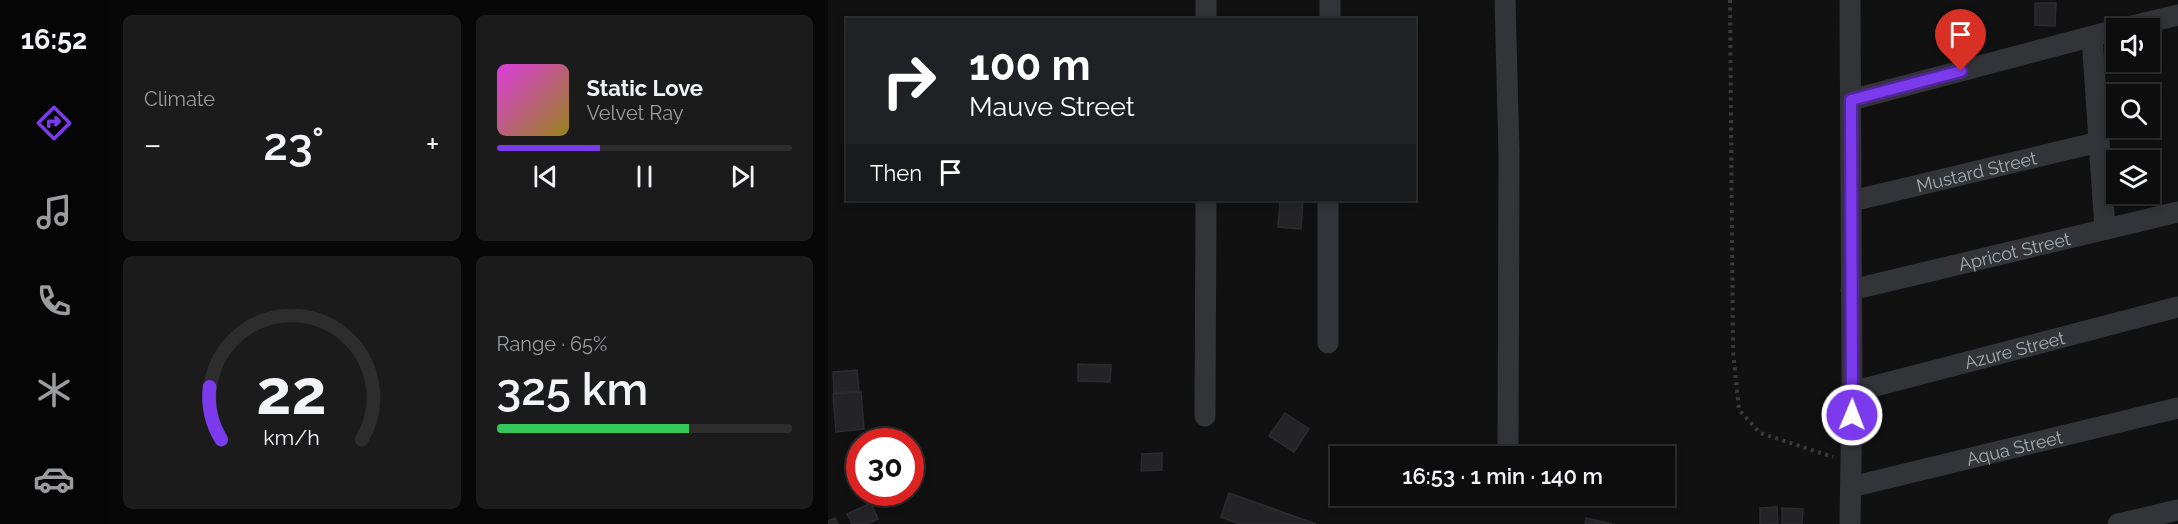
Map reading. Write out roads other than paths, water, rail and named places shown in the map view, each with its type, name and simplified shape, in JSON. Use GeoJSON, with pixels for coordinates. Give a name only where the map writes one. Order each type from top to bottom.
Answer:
{"type":"FeatureCollection","features":[{"type":"Feature","properties":{"kind":"street"},"geometry":{"type":"LineString","coordinates":[[1206,0],[1206,18]]}},
{"type":"Feature","properties":{"kind":"street"},"geometry":{"type":"LineString","coordinates":[[1330,0],[1330,18]]}},
{"type":"Feature","properties":{"kind":"street"},"geometry":{"type":"LineString","coordinates":[[1506,0],[1509,154],[1508,446]]}},
{"type":"Feature","properties":{"kind":"street"},"geometry":{"type":"LineString","coordinates":[[1850,524],[1853,1]]}},
{"type":"Feature","properties":{"kind":"street"},"geometry":{"type":"LineString","coordinates":[[2160,19],[2178,15]]}},
{"type":"Feature","properties":{"kind":"street"},"geometry":{"type":"LineString","coordinates":[[1851,100],[2106,33]]}},
{"type":"Feature","properties":{"kind":"street"},"geometry":{"type":"LineString","coordinates":[[2092,37],[2105,229]]}},
{"type":"Feature","properties":{"kind":"street","name":"Mustard Street"},"geometry":{"type":"LineString","coordinates":[[1852,201],[2099,142]]}},
{"type":"Feature","properties":{"kind":"street"},"geometry":{"type":"LineString","coordinates":[[1206,201],[1206,416]]}},
{"type":"Feature","properties":{"kind":"street"},"geometry":{"type":"LineString","coordinates":[[1328,201],[1328,343]]}},
{"type":"Feature","properties":{"kind":"street","name":"Apricot Street"},"geometry":{"type":"LineString","coordinates":[[1851,290],[2178,213]]}},
{"type":"Feature","properties":{"kind":"street","name":"Azure Street"},"geometry":{"type":"LineString","coordinates":[[1852,392],[2178,307]]}},
{"type":"Feature","properties":{"kind":"street","name":"Aqua Street"},"geometry":{"type":"LineString","coordinates":[[1851,487],[2178,408]]}},
{"type":"Feature","properties":{"kind":"street"},"geometry":{"type":"LineString","coordinates":[[2118,524],[2178,510]]}}]}
